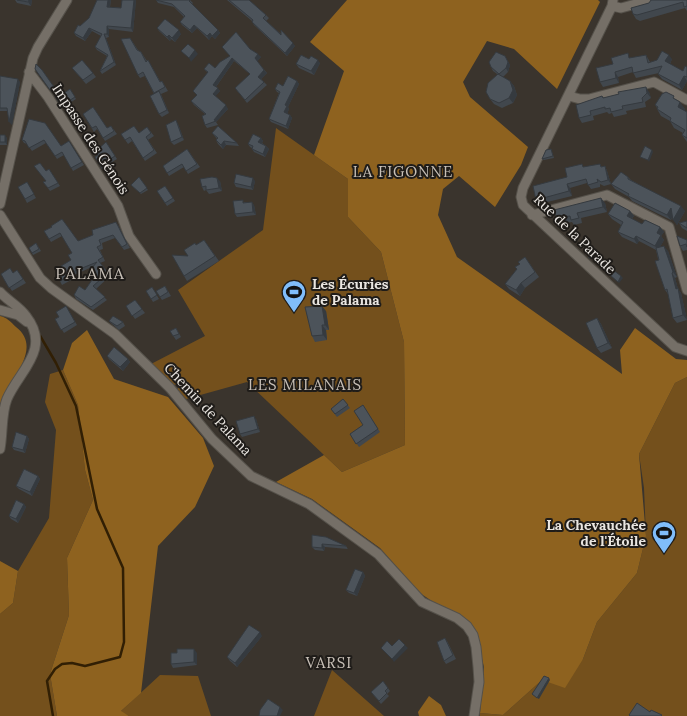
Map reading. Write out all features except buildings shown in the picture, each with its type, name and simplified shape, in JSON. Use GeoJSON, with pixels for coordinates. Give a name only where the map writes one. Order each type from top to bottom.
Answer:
{"type":"FeatureCollection","features":[{"type":"Feature","properties":{"kind":"street"},"geometry":{"type":"LineString","coordinates":[[0,204],[29,72],[38,46],[67,0]]}},
{"type":"Feature","properties":{"kind":"street"},"geometry":{"type":"LineString","coordinates":[[612,3],[621,8],[651,0]]}},
{"type":"Feature","properties":{"kind":"street","name":"Rue de la Parade"},"geometry":{"type":"LineString","coordinates":[[612,3],[569,96],[523,188],[522,205],[675,347],[687,351]]}},
{"type":"Feature","properties":{"kind":"street","name":"Impasse des Génois"},"geometry":{"type":"LineString","coordinates":[[29,72],[118,206],[129,236],[156,274]]}},
{"type":"Feature","properties":{"kind":"street"},"geometry":{"type":"LineString","coordinates":[[569,96],[589,99],[654,82],[687,100]]}},
{"type":"Feature","properties":{"kind":"street"},"geometry":{"type":"LineString","coordinates":[[532,215],[607,196],[611,197],[669,226],[687,290]]}},
{"type":"Feature","properties":{"kind":"street","name":"Chemin de Palama"},"geometry":{"type":"LineString","coordinates":[[0,215],[40,278],[122,340],[170,388],[212,439],[251,476],[309,504],[378,554],[422,602],[456,618],[467,626],[473,635],[478,667],[479,682],[474,716]]}},
{"type":"Feature","properties":{"kind":"street"},"geometry":{"type":"LineString","coordinates":[[0,292],[21,310],[31,325],[35,347],[32,359],[6,402],[0,449]]}},
{"type":"Feature","properties":{"kind":"street"},"geometry":{"type":"LineString","coordinates":[[0,310],[18,316],[31,325]]}},
{"type":"Feature","properties":{"kind":"shaded area"},"geometry":{"type":"Polygon","coordinates":[[[347,0],[598,0],[600,2],[557,89],[514,49],[487,41],[463,82],[470,97],[528,147],[521,165],[495,207],[459,176],[443,189],[438,215],[457,257],[622,374],[620,350],[635,328],[676,359],[687,360],[687,377],[675,383],[639,454],[646,536],[637,573],[597,622],[583,659],[565,688],[542,680],[503,715],[480,713],[484,667],[474,628],[460,615],[439,606],[420,593],[380,548],[312,499],[276,482],[324,455],[342,472],[405,445],[404,342],[381,252],[348,217],[348,179],[314,155],[344,71],[310,42],[347,0]]]}},
{"type":"Feature","properties":{"kind":"shaded area","name":"Les Écuries de Palama"},"geometry":{"type":"Polygon","coordinates":[[[276,128],[348,179],[348,217],[381,252],[404,342],[405,445],[342,472],[247,382],[186,399],[177,389],[180,387],[179,384],[173,385],[151,364],[205,336],[178,290],[263,230],[276,128]]]}},
{"type":"Feature","properties":{"kind":"shaded area"},"geometry":{"type":"Polygon","coordinates":[[[0,316],[16,327],[24,336],[27,346],[25,357],[0,409],[0,316]]]}},
{"type":"Feature","properties":{"kind":"shaded area"},"geometry":{"type":"Polygon","coordinates":[[[87,330],[114,379],[168,397],[203,438],[214,466],[195,507],[158,546],[141,693],[121,711],[129,716],[57,716],[50,674],[69,615],[67,558],[93,500],[85,470],[78,405],[63,370],[72,343],[87,330]]]}},
{"type":"Feature","properties":{"kind":"shaded area"},"geometry":{"type":"Polygon","coordinates":[[[63,370],[78,405],[85,470],[93,500],[67,558],[69,615],[50,674],[57,716],[0,716],[0,614],[13,603],[18,571],[49,518],[56,430],[45,402],[50,374],[63,370]]]}},
{"type":"Feature","properties":{"kind":"shaded area","name":"La Chevauchée de l'Étoile"},"geometry":{"type":"Polygon","coordinates":[[[687,377],[687,716],[480,716],[480,713],[503,715],[542,680],[583,659],[597,622],[637,573],[646,536],[644,488],[639,454],[675,383],[687,377]]]}},
{"type":"Feature","properties":{"kind":"shaded area"},"geometry":{"type":"Polygon","coordinates":[[[0,561],[18,571],[13,603],[0,614],[0,561]]]}},
{"type":"Feature","properties":{"kind":"shaded area"},"geometry":{"type":"Polygon","coordinates":[[[332,670],[384,716],[314,716],[332,670]]]}},
{"type":"Feature","properties":{"kind":"shaded area"},"geometry":{"type":"Polygon","coordinates":[[[160,675],[198,676],[211,716],[129,716],[120,712],[160,675]]]}},
{"type":"Feature","properties":{"kind":"shaded area"},"geometry":{"type":"Polygon","coordinates":[[[429,696],[441,705],[446,716],[419,716],[418,712],[429,696]]]}},
{"type":"Feature","properties":{"kind":"waterway"},"geometry":{"type":"LineString","coordinates":[[39,334],[56,363],[76,406],[97,509],[123,568],[124,642],[120,657],[85,666],[72,663],[62,664],[55,669],[47,681],[53,716]]}},
{"type":"Feature","properties":{"kind":"place","name":"Les Écuries de Palama"},"geometry":{"type":"Point","coordinates":[294,313]}},
{"type":"Feature","properties":{"kind":"place","name":"La Chevauchée de l'Étoile"},"geometry":{"type":"Point","coordinates":[664,554]}},
{"type":"Feature","properties":{"kind":"district","name":"LA FIGONNE"},"geometry":{"type":"Point","coordinates":[403,171]}},
{"type":"Feature","properties":{"kind":"district","name":"PALAMA"},"geometry":{"type":"Point","coordinates":[90,273]}},
{"type":"Feature","properties":{"kind":"district","name":"LES MILANAIS"},"geometry":{"type":"Point","coordinates":[305,384]}},
{"type":"Feature","properties":{"kind":"district","name":"VARSI"},"geometry":{"type":"Point","coordinates":[329,662]}}]}
